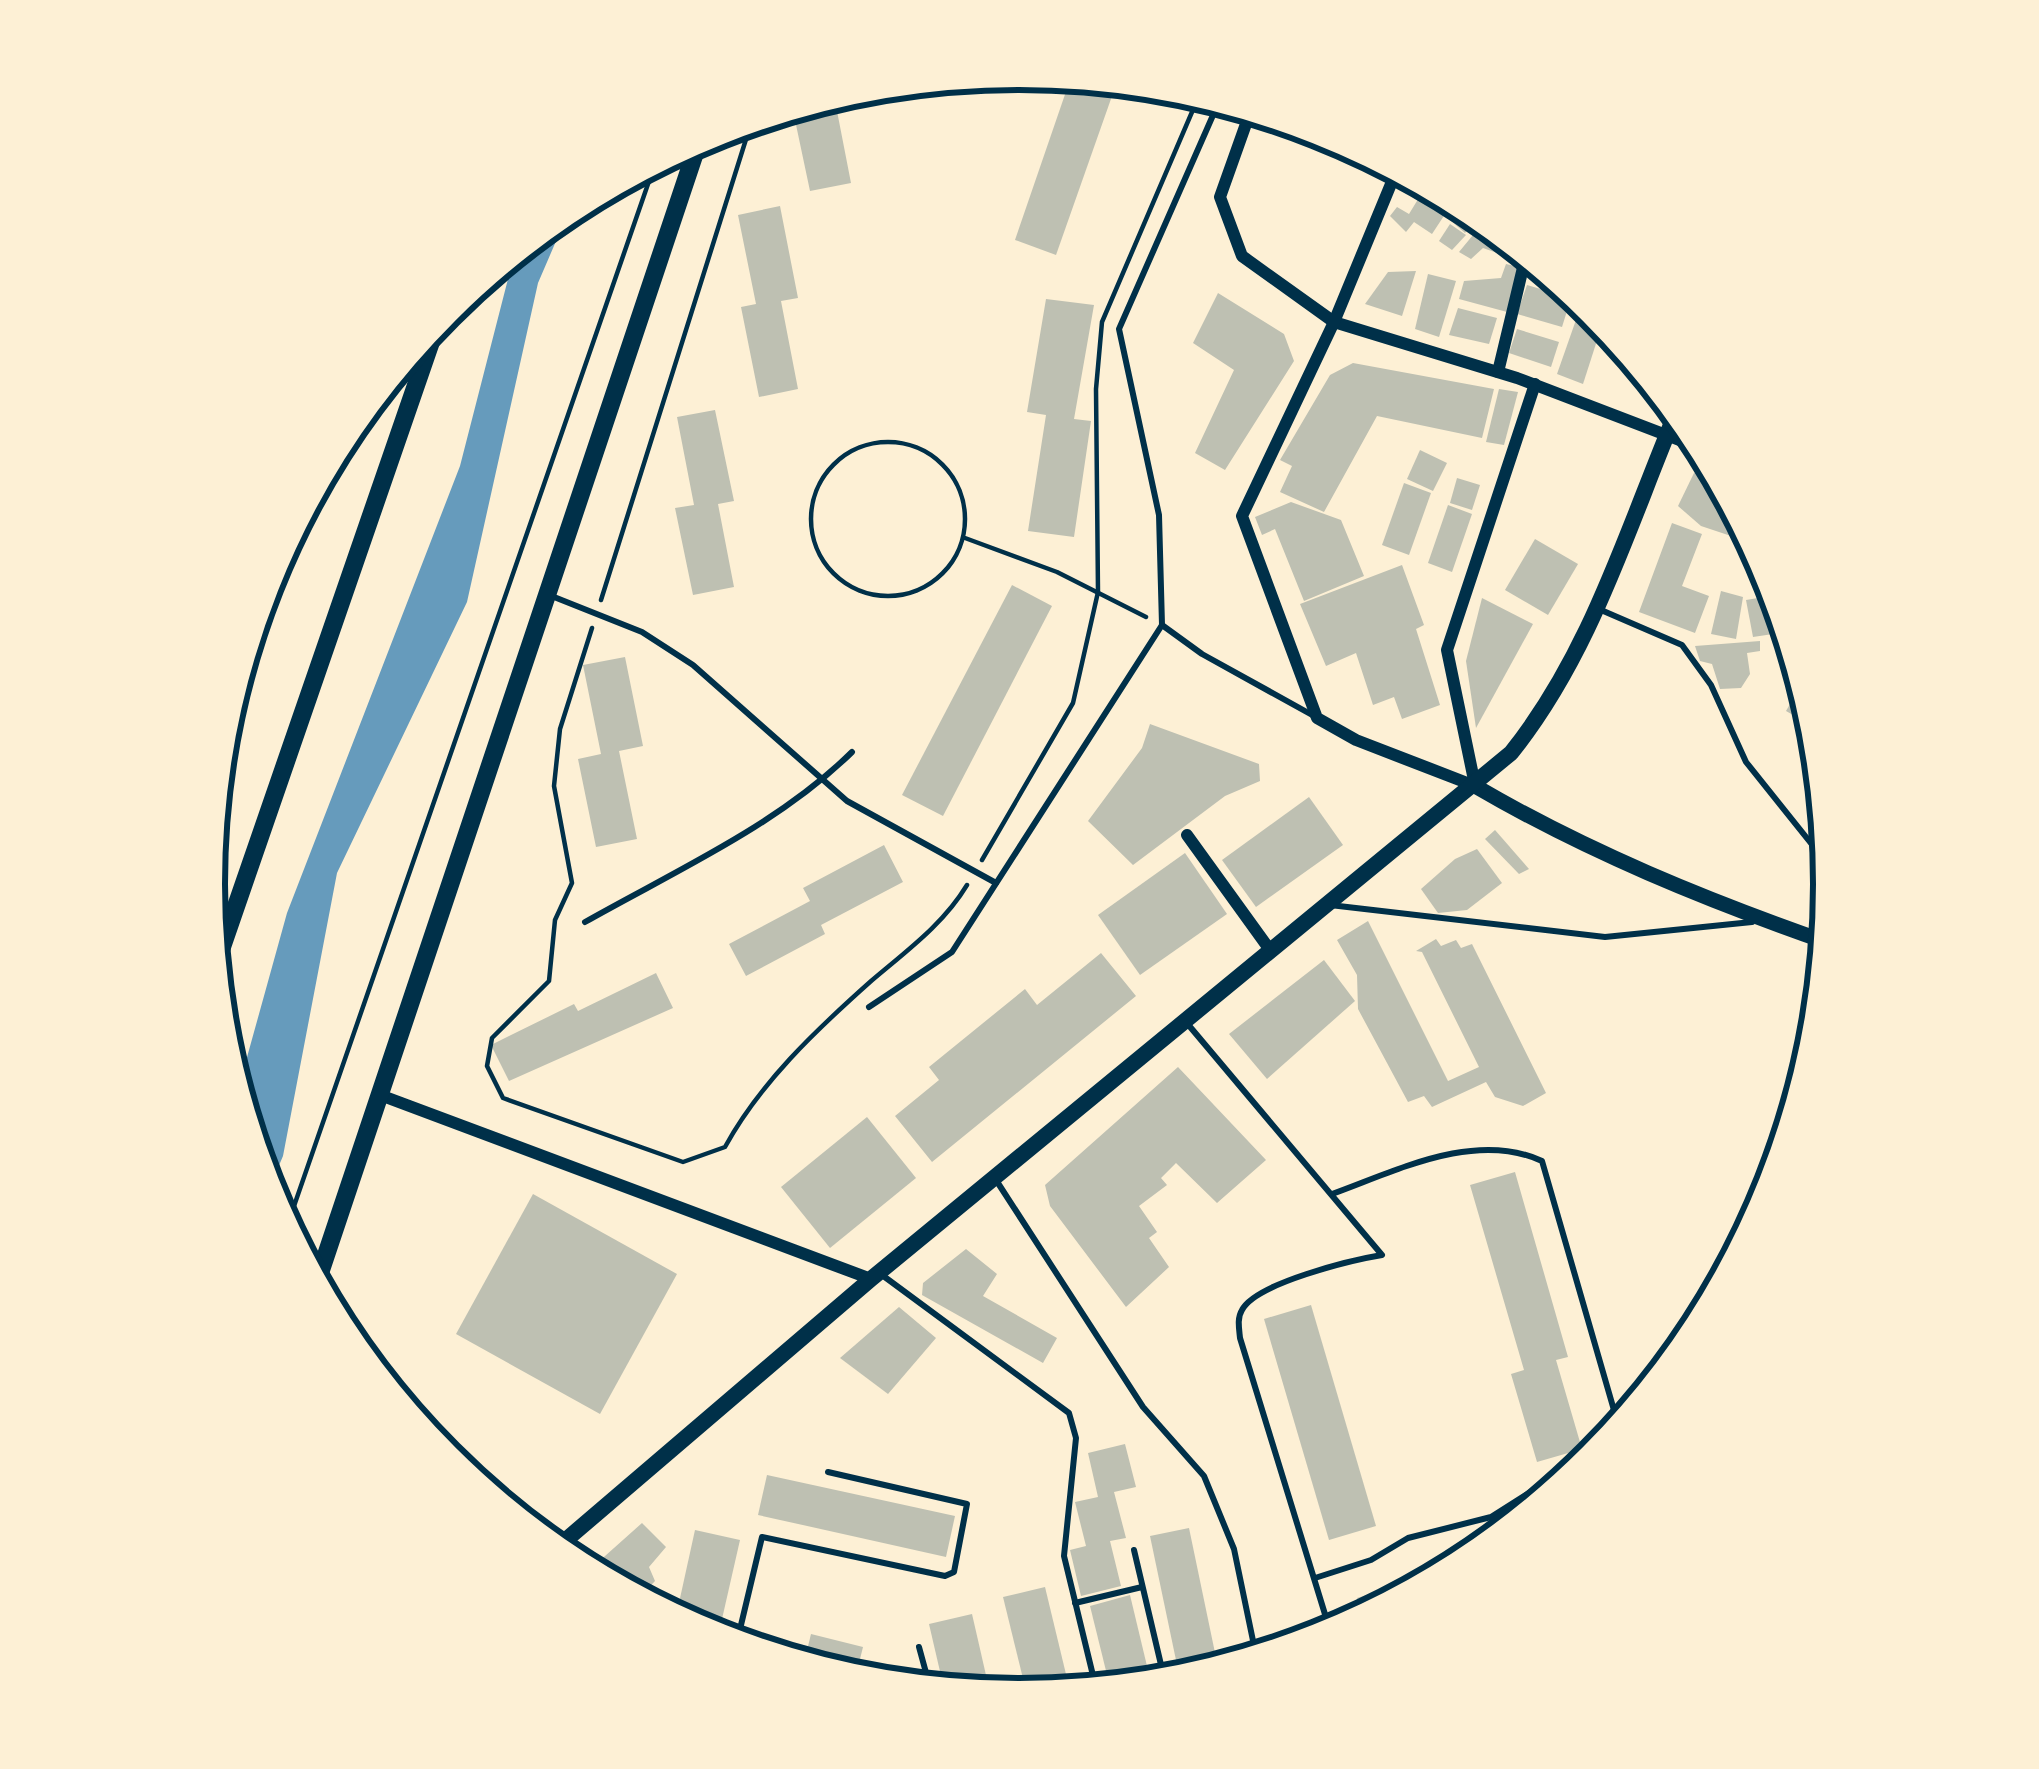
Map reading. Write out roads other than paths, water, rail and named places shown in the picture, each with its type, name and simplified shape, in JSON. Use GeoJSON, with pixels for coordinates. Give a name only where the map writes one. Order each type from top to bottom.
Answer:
{"type":"FeatureCollection","features":[{"type":"Feature","properties":{"kind":"highway"},"geometry":{"type":"LineString","coordinates":[[323,1266],[692,161]]}},
{"type":"Feature","properties":{"kind":"highway"},"geometry":{"type":"LineString","coordinates":[[227,932],[426,357]]}},
{"type":"Feature","properties":{"kind":"main road"},"geometry":{"type":"LineString","coordinates":[[568,1538],[875,1276],[1511,753],[1546,707],[1598,608],[1669,428]]}},
{"type":"Feature","properties":{"kind":"street"},"geometry":{"type":"LineString","coordinates":[[1246,123],[1220,197],[1242,256],[1334,322],[1498,372],[1676,438]]}},
{"type":"Feature","properties":{"kind":"street"},"geometry":{"type":"LineString","coordinates":[[1392,183],[1334,322],[1241,516],[1317,718],[1356,740],[1475,786],[1550,830],[1812,937]]}},
{"type":"Feature","properties":{"kind":"street"},"geometry":{"type":"LineString","coordinates":[[1498,372],[1522,270]]}},
{"type":"Feature","properties":{"kind":"street"},"geometry":{"type":"LineString","coordinates":[[1475,786],[1447,650],[1535,385]]}},
{"type":"Feature","properties":{"kind":"street"},"geometry":{"type":"LineString","coordinates":[[1187,835],[1270,950]]}},
{"type":"Feature","properties":{"kind":"street"},"geometry":{"type":"LineString","coordinates":[[380,1095],[875,1276]]}},
{"type":"Feature","properties":{"kind":"lane"},"geometry":{"type":"LineString","coordinates":[[869,1007],[952,952],[1162,625],[1159,515],[1119,329],[1214,114]]}},
{"type":"Feature","properties":{"kind":"lane"},"geometry":{"type":"LineString","coordinates":[[548,594],[642,632],[693,665],[847,801],[996,883]]}},
{"type":"Feature","properties":{"kind":"lane"},"geometry":{"type":"LineString","coordinates":[[1598,608],[1682,645],[1711,685],[1746,762],[1812,845]]}},
{"type":"Feature","properties":{"kind":"lane"},"geometry":{"type":"LineString","coordinates":[[1162,625],[1202,654],[1317,718]]}},
{"type":"Feature","properties":{"kind":"lane"},"geometry":{"type":"LineString","coordinates":[[586,922],[824,780],[852,752]]}},
{"type":"Feature","properties":{"kind":"lane"},"geometry":{"type":"LineString","coordinates":[[1326,904],[1605,937],[1765,920]]}},
{"type":"Feature","properties":{"kind":"lane"},"geometry":{"type":"LineString","coordinates":[[1184,1019],[1382,1255],[1341,1263],[1263,1293],[1244,1304],[1238,1316],[1240,1337],[1326,1618]]}},
{"type":"Feature","properties":{"kind":"lane"},"geometry":{"type":"LineString","coordinates":[[1332,1194],[1459,1152],[1519,1150],[1542,1161],[1615,1410]]}},
{"type":"Feature","properties":{"kind":"lane"},"geometry":{"type":"LineString","coordinates":[[994,1177],[1143,1407],[1204,1476],[1234,1549],[1254,1643]]}},
{"type":"Feature","properties":{"kind":"lane"},"geometry":{"type":"LineString","coordinates":[[875,1276],[1069,1413],[1076,1438],[1064,1556],[1093,1675]]}},
{"type":"Feature","properties":{"kind":"lane"},"geometry":{"type":"LineString","coordinates":[[740,1628],[762,1537],[945,1576],[954,1572],[968,1505],[828,1472]]}},
{"type":"Feature","properties":{"kind":"lane"},"geometry":{"type":"LineString","coordinates":[[1315,1578],[1371,1560],[1408,1538],[1491,1517],[1532,1491]]}},
{"type":"Feature","properties":{"kind":"lane"},"geometry":{"type":"LineString","coordinates":[[1134,1550],[1161,1666]]}},
{"type":"Feature","properties":{"kind":"lane"},"geometry":{"type":"LineString","coordinates":[[1075,1603],[1143,1587]]}},
{"type":"Feature","properties":{"kind":"lane"},"geometry":{"type":"LineString","coordinates":[[919,1647],[927,1673]]}},
{"type":"Feature","properties":{"kind":"water"},"geometry":{"type":"Polygon","coordinates":[[[557,239],[538,283],[467,602],[337,873],[278,1169],[246,1063],[287,913],[460,466],[508,279],[557,239]]]}}]}
